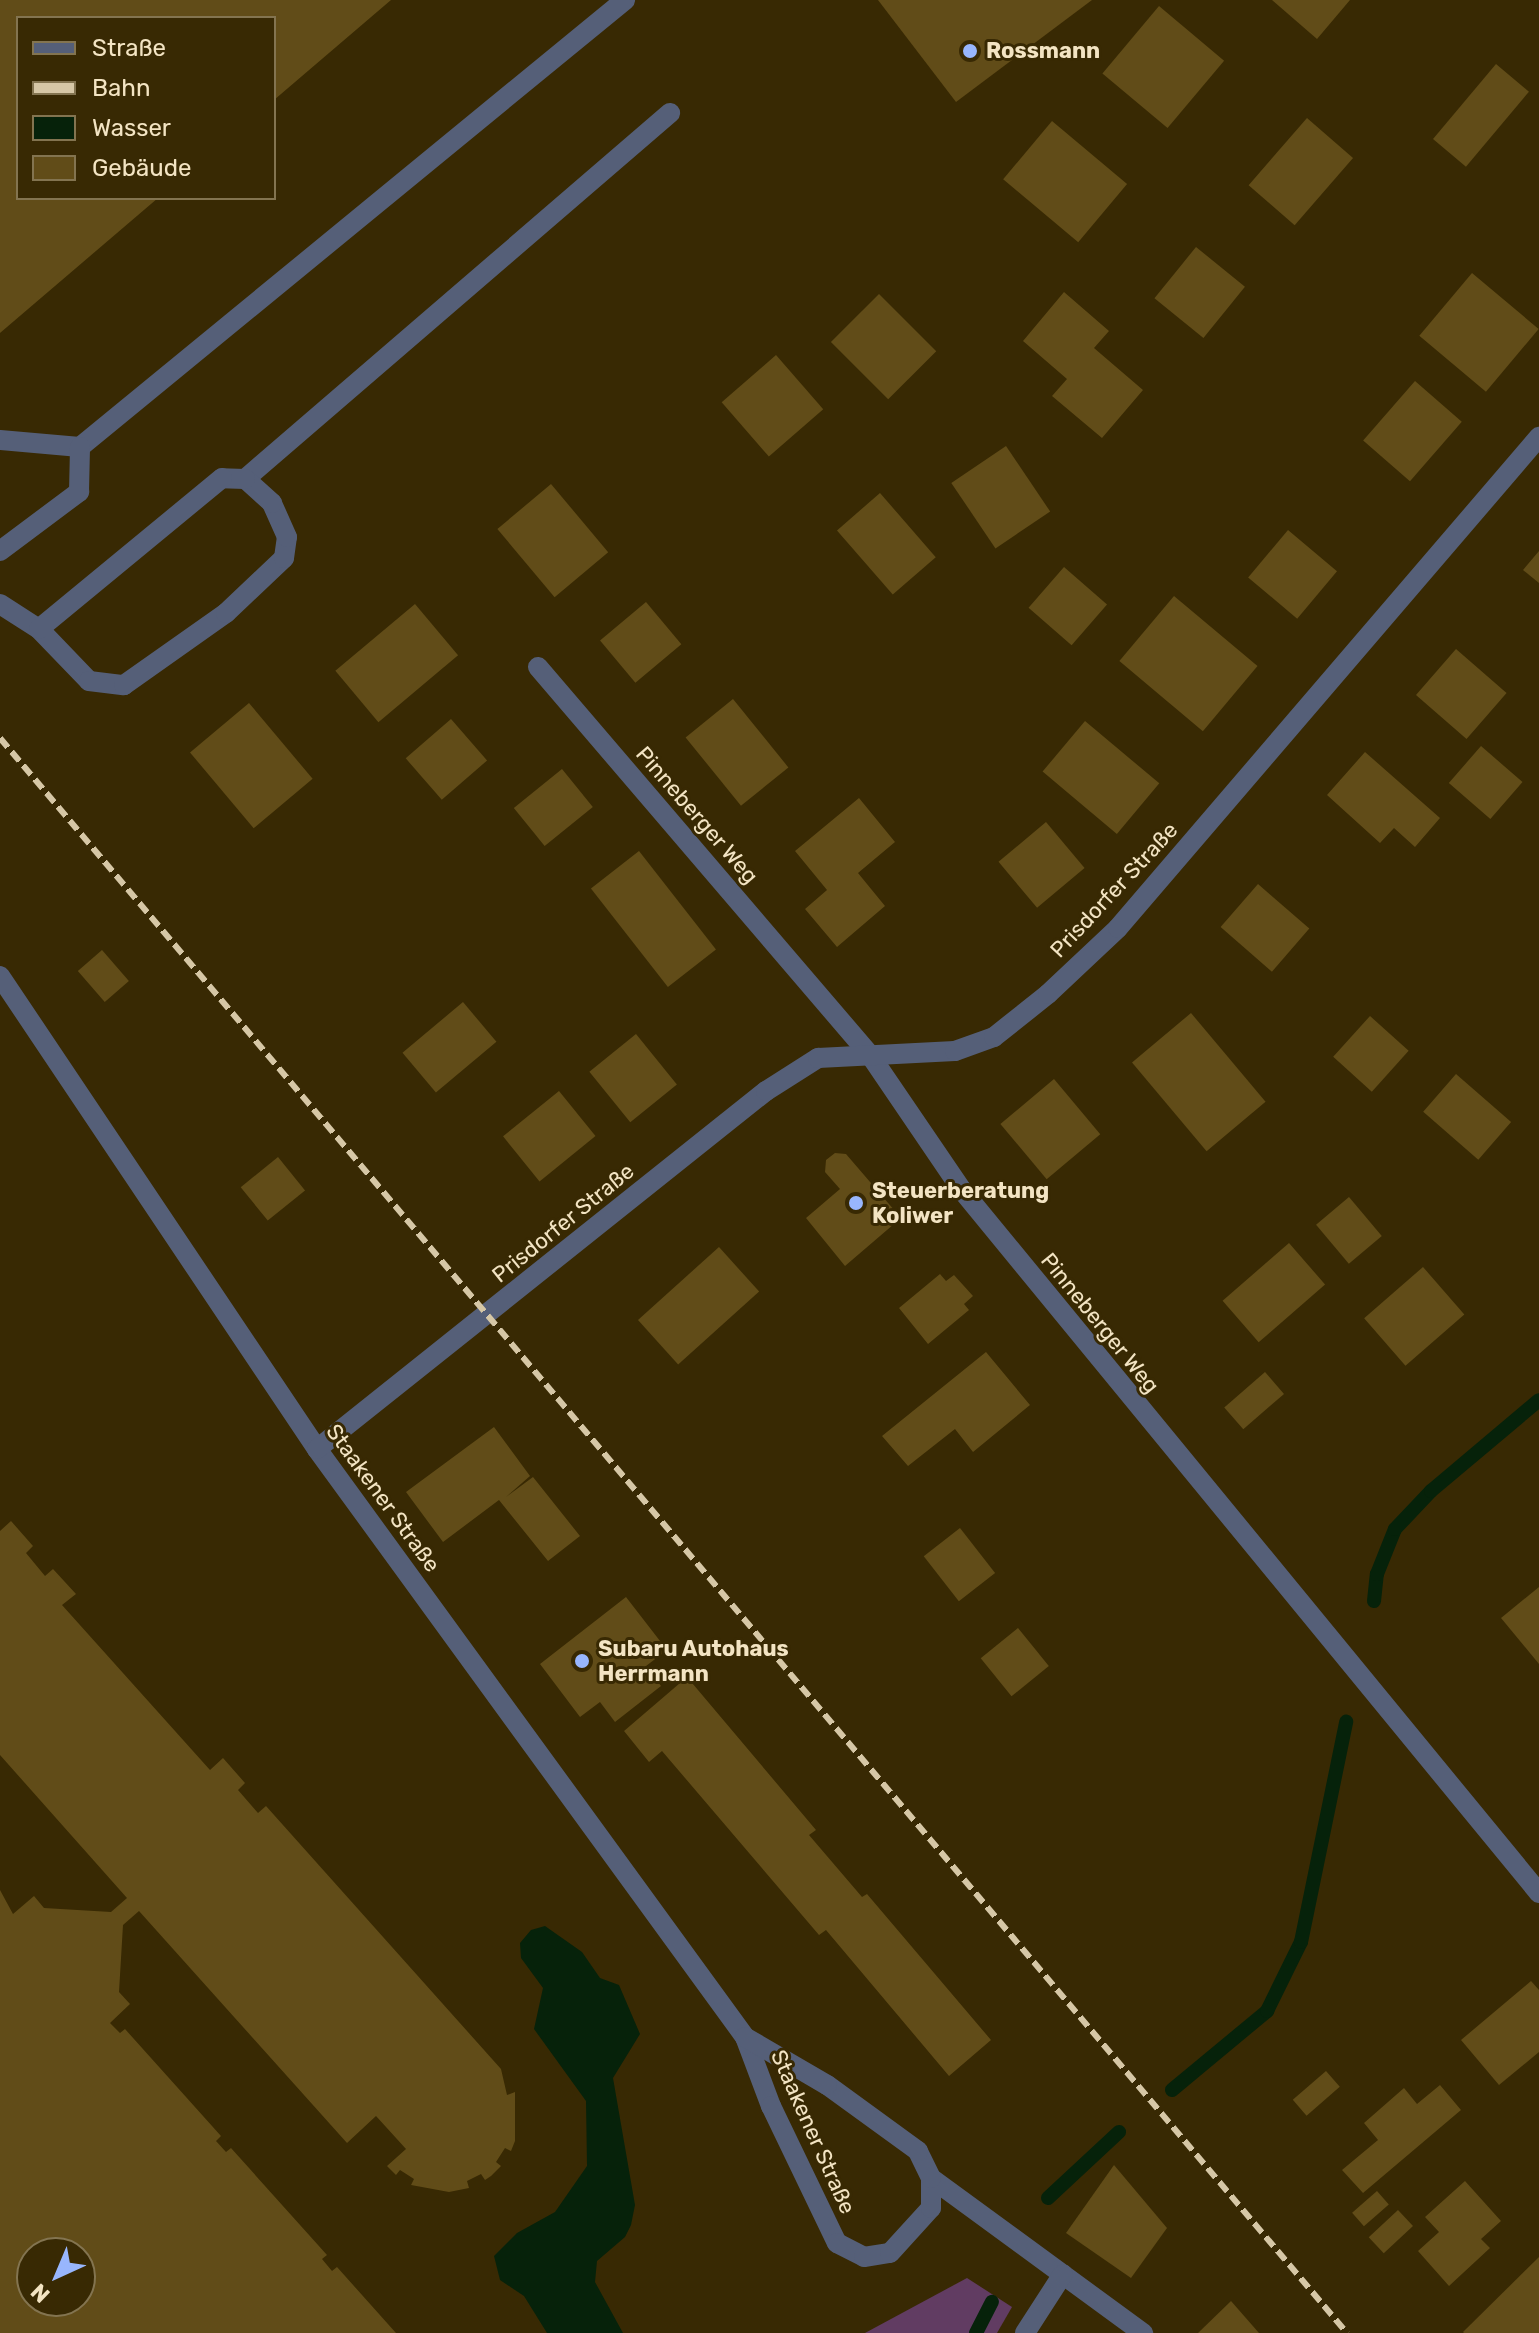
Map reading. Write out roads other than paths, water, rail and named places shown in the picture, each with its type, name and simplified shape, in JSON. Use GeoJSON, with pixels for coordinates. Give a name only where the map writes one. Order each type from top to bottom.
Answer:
{"type":"FeatureCollection","features":[{"type":"Feature","properties":{"kind":"street"},"geometry":{"type":"LineString","coordinates":[[0,440],[80,447],[625,0]]}},
{"type":"Feature","properties":{"kind":"street"},"geometry":{"type":"LineString","coordinates":[[245,479],[670,113]]}},
{"type":"Feature","properties":{"kind":"street","name":"Prisdorfer Straße"},"geometry":{"type":"LineString","coordinates":[[317,1449],[766,1091],[818,1058],[955,1051],[994,1037],[1048,994],[1118,928],[1539,437]]}},
{"type":"Feature","properties":{"kind":"street"},"geometry":{"type":"LineString","coordinates":[[0,551],[79,492],[80,447]]}},
{"type":"Feature","properties":{"kind":"street"},"geometry":{"type":"LineString","coordinates":[[0,604],[39,629],[89,681],[124,685],[226,613],[284,558],[287,537],[272,503],[245,479],[222,478],[39,629]]}},
{"type":"Feature","properties":{"kind":"street","name":"Pinneberger Weg"},"geometry":{"type":"LineString","coordinates":[[538,667],[870,1055],[961,1189],[1539,1893]]}},
{"type":"Feature","properties":{"kind":"street","name":"Staakener Straße"},"geometry":{"type":"LineString","coordinates":[[0,976],[317,1449],[745,2037],[771,2106],[837,2243],[864,2257],[890,2253],[931,2208],[931,2178],[918,2151],[827,2085],[745,2037]]}},
{"type":"Feature","properties":{"kind":"street","name":"Staakener Straße"},"geometry":{"type":"LineString","coordinates":[[931,2178],[1143,2333]]}},
{"type":"Feature","properties":{"kind":"street"},"geometry":{"type":"LineString","coordinates":[[1025,2333],[1063,2274]]}},
{"type":"Feature","properties":{"kind":"water"},"geometry":{"type":"Polygon","coordinates":[[[545,1926],[582,1952],[600,1978],[619,1985],[640,2034],[613,2078],[635,2205],[625,2237],[597,2261],[595,2282],[623,2333],[547,2333],[524,2296],[500,2280],[494,2256],[517,2233],[555,2212],[587,2166],[586,2101],[534,2029],[543,1988],[521,1958],[520,1943],[531,1930],[545,1926]]]}},
{"type":"Feature","properties":{"kind":"waterway"},"geometry":{"type":"LineString","coordinates":[[1374,1601],[1377,1574],[1395,1529],[1431,1491],[1539,1400]]}},
{"type":"Feature","properties":{"kind":"waterway"},"geometry":{"type":"LineString","coordinates":[[1172,2090],[1267,2011],[1301,1942],[1346,1722]]}},
{"type":"Feature","properties":{"kind":"waterway"},"geometry":{"type":"LineString","coordinates":[[1048,2198],[1119,2132]]}},
{"type":"Feature","properties":{"kind":"waterway"},"geometry":{"type":"LineString","coordinates":[[976,2333],[992,2302]]}},
{"type":"Feature","properties":{"kind":"railway"},"geometry":{"type":"LineString","coordinates":[[0,738],[1347,2333]]}},
{"type":"Feature","properties":{"kind":"place","name":"Rossmann"},"geometry":{"type":"Point","coordinates":[970,51]}},
{"type":"Feature","properties":{"kind":"place","name":"Steuerberatung Koliwer"},"geometry":{"type":"Point","coordinates":[856,1203]}},
{"type":"Feature","properties":{"kind":"place","name":"Subaru Autohaus Herrmann"},"geometry":{"type":"Point","coordinates":[582,1661]}}]}
